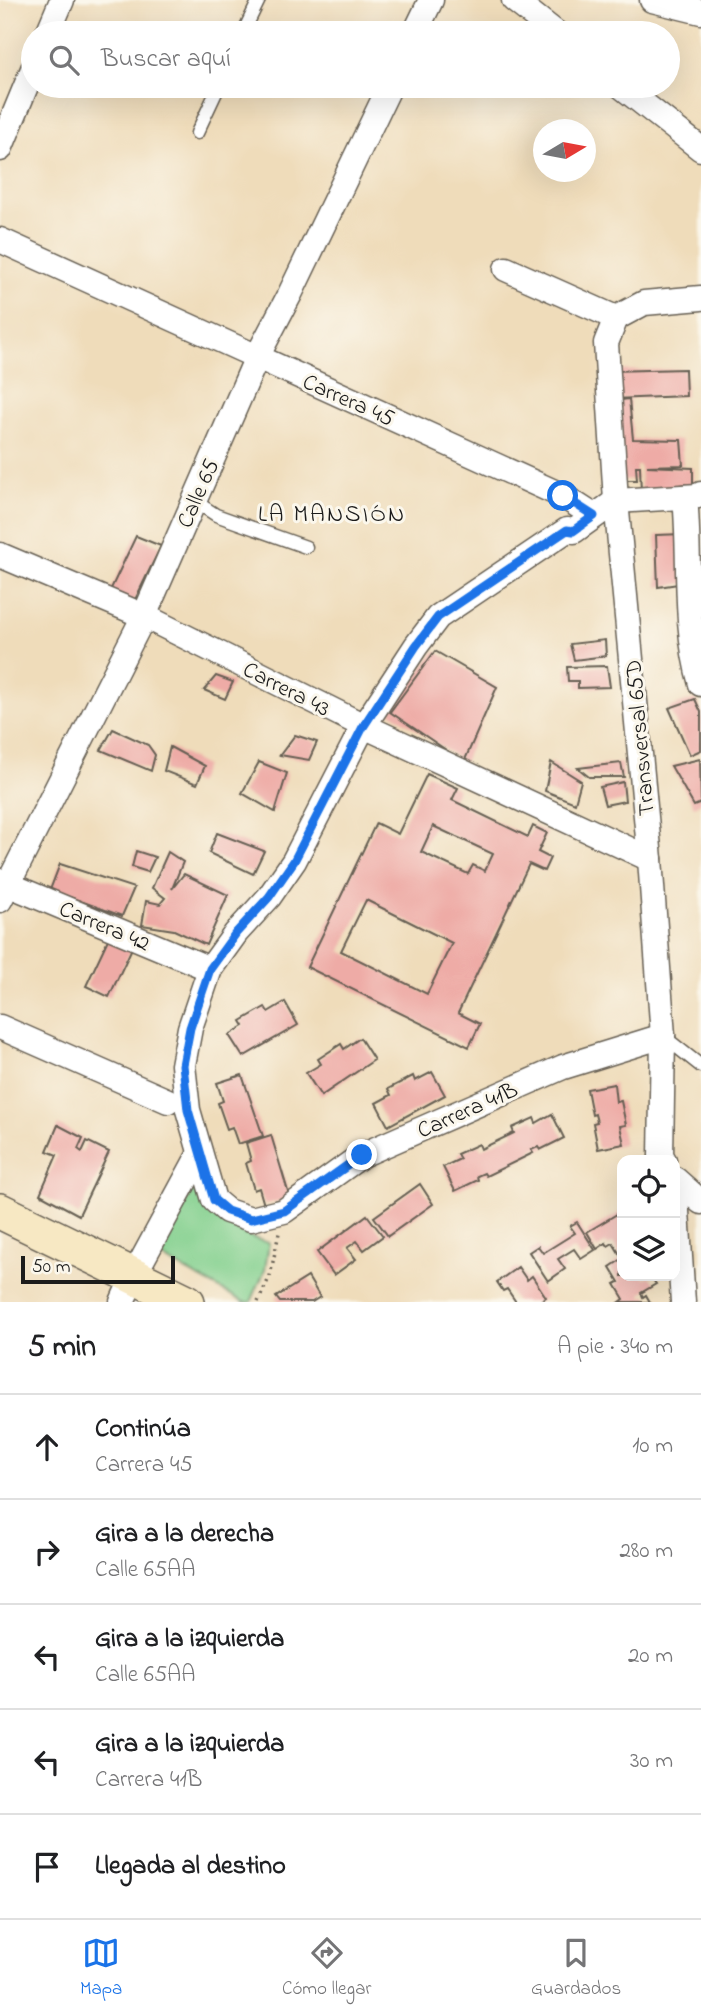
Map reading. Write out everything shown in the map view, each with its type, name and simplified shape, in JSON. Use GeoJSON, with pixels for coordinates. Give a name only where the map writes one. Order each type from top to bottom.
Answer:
{"type":"FeatureCollection","features":[{"type":"Feature","properties":{"kind":"street"},"geometry":{"type":"LineString","coordinates":[[53,21],[62,0]]}},
{"type":"Feature","properties":{"kind":"street"},"geometry":{"type":"LineString","coordinates":[[421,21],[431,0]]}},
{"type":"Feature","properties":{"kind":"street"},"geometry":{"type":"LineString","coordinates":[[514,0],[541,21]]}},
{"type":"Feature","properties":{"kind":"street"},"geometry":{"type":"LineString","coordinates":[[652,0],[701,12]]}},
{"type":"Feature","properties":{"kind":"street"},"geometry":{"type":"LineString","coordinates":[[0,149],[21,98]]}},
{"type":"Feature","properties":{"kind":"street","name":"Calle 65"},"geometry":{"type":"LineString","coordinates":[[3,889],[144,616],[257,357],[384,98]]}},
{"type":"Feature","properties":{"kind":"street"},"geometry":{"type":"LineString","coordinates":[[636,98],[701,149]]}},
{"type":"Feature","properties":{"kind":"street","name":"Carrera 45"},"geometry":{"type":"LineString","coordinates":[[0,240],[563,496],[594,516]]}},
{"type":"Feature","properties":{"kind":"street"},"geometry":{"type":"LineString","coordinates":[[506,269],[616,318],[644,303],[701,298]]}},
{"type":"Feature","properties":{"kind":"street","name":"Transversal 65D"},"geometry":{"type":"LineString","coordinates":[[616,318],[607,343],[616,502],[650,859],[663,1036],[661,1155]]}},
{"type":"Feature","properties":{"kind":"street"},"geometry":{"type":"LineString","coordinates":[[284,1211],[251,1219],[227,1211],[214,1200],[188,1110],[183,1065],[190,1028],[210,969],[236,933],[269,897],[294,861],[364,726],[438,617],[567,530],[573,531],[616,502],[693,496],[689,614],[696,668],[701,684]]}},
{"type":"Feature","properties":{"kind":"street","name":"Carrera 43"},"geometry":{"type":"LineString","coordinates":[[0,555],[144,616],[364,726],[650,859]]}},
{"type":"Feature","properties":{"kind":"street","name":"Carrera 42"},"geometry":{"type":"LineString","coordinates":[[3,889],[210,969]]}},
{"type":"Feature","properties":{"kind":"street"},"geometry":{"type":"LineString","coordinates":[[0,1027],[168,1101]]}},
{"type":"Feature","properties":{"kind":"street","name":"Carrera 41B"},"geometry":{"type":"LineString","coordinates":[[284,1211],[362,1155],[564,1067],[663,1036]]}},
{"type":"Feature","properties":{"kind":"street"},"geometry":{"type":"LineString","coordinates":[[127,1289],[199,1155]]}},
{"type":"Feature","properties":{"kind":"street"},"geometry":{"type":"LineString","coordinates":[[680,1184],[701,1202]]}},
{"type":"Feature","properties":{"kind":"street"},"geometry":{"type":"LineString","coordinates":[[0,1211],[127,1289],[187,1302]]}},
{"type":"Feature","properties":{"kind":"street"},"geometry":{"type":"LineString","coordinates":[[677,1218],[683,1302]]}},
{"type":"Feature","properties":{"kind":"lane"},"geometry":{"type":"LineString","coordinates":[[249,21],[259,0]]}},
{"type":"Feature","properties":{"kind":"lane"},"geometry":{"type":"LineString","coordinates":[[197,133],[213,98]]}},
{"type":"Feature","properties":{"kind":"lane"},"geometry":{"type":"LineString","coordinates":[[193,500],[216,515],[306,547]]}},
{"type":"Feature","properties":{"kind":"lane"},"geometry":{"type":"LineString","coordinates":[[663,1036],[701,1066]]}},
{"type":"Feature","properties":{"kind":"path"},"geometry":{"type":"LineString","coordinates":[[258,1302],[270,1276],[284,1211]]}},
{"type":"Feature","properties":{"kind":"green space"},"geometry":{"type":"Polygon","coordinates":[[[196,1182],[225,1221],[243,1234],[269,1243],[265,1270],[251,1302],[244,1302],[159,1256],[196,1182]]]}},
{"type":"Feature","properties":{"kind":"building"},"geometry":{"type":"Polygon","coordinates":[[[685,369],[686,396],[613,399],[611,371],[685,369]]]}},
{"type":"Feature","properties":{"kind":"building"},"geometry":{"type":"Polygon","coordinates":[[[629,399],[633,439],[681,440],[683,465],[647,466],[693,468],[693,493],[641,494],[640,466],[636,466],[637,480],[619,480],[614,401],[629,399]]]}},
{"type":"Feature","properties":{"kind":"building"},"geometry":{"type":"Polygon","coordinates":[[[684,534],[685,583],[658,587],[656,535],[684,534]]]}},
{"type":"Feature","properties":{"kind":"building"},"geometry":{"type":"Polygon","coordinates":[[[136,536],[161,546],[132,606],[108,595],[136,536]]]}},
{"type":"Feature","properties":{"kind":"building"},"geometry":{"type":"Polygon","coordinates":[[[605,640],[606,656],[574,660],[570,644],[605,640]]]}},
{"type":"Feature","properties":{"kind":"building"},"geometry":{"type":"Polygon","coordinates":[[[435,651],[497,687],[464,762],[390,712],[435,651]]]}},
{"type":"Feature","properties":{"kind":"building"},"geometry":{"type":"Polygon","coordinates":[[[607,666],[610,687],[578,688],[578,681],[568,681],[567,667],[607,666]]]}},
{"type":"Feature","properties":{"kind":"building"},"geometry":{"type":"Polygon","coordinates":[[[216,676],[233,682],[225,699],[204,690],[216,676]]]}},
{"type":"Feature","properties":{"kind":"building"},"geometry":{"type":"Polygon","coordinates":[[[695,699],[701,712],[701,750],[690,755],[669,708],[695,699]]]}},
{"type":"Feature","properties":{"kind":"building"},"geometry":{"type":"Polygon","coordinates":[[[113,729],[148,745],[155,755],[151,771],[101,750],[113,729]]]}},
{"type":"Feature","properties":{"kind":"building"},"geometry":{"type":"Polygon","coordinates":[[[295,735],[317,742],[309,760],[280,755],[295,735]]]}},
{"type":"Feature","properties":{"kind":"building"},"geometry":{"type":"Polygon","coordinates":[[[170,747],[205,766],[197,784],[164,771],[170,747]]]}},
{"type":"Feature","properties":{"kind":"building"},"geometry":{"type":"Polygon","coordinates":[[[700,759],[701,803],[694,806],[671,766],[700,759]]]}},
{"type":"Feature","properties":{"kind":"building"},"geometry":{"type":"Polygon","coordinates":[[[259,762],[287,773],[275,812],[242,793],[259,762]]]}},
{"type":"Feature","properties":{"kind":"building"},"geometry":{"type":"Polygon","coordinates":[[[551,762],[581,781],[575,803],[545,791],[551,762]]]}},
{"type":"Feature","properties":{"kind":"building"},"geometry":{"type":"Polygon","coordinates":[[[621,763],[624,777],[589,777],[578,768],[621,763]]]}},
{"type":"Feature","properties":{"kind":"building"},"geometry":{"type":"Polygon","coordinates":[[[427,774],[458,788],[452,800],[528,837],[533,826],[547,833],[538,852],[550,858],[544,871],[529,864],[458,1013],[480,1024],[469,1047],[307,967],[376,823],[398,834],[427,774]],[[433,826],[421,852],[468,874],[473,865],[485,871],[493,854],[433,826]],[[366,900],[341,951],[427,994],[452,943],[366,900]]]}},
{"type":"Feature","properties":{"kind":"building"},"geometry":{"type":"Polygon","coordinates":[[[623,782],[625,801],[605,805],[600,787],[623,782]]]}},
{"type":"Feature","properties":{"kind":"building"},"geometry":{"type":"Polygon","coordinates":[[[217,833],[264,851],[253,874],[209,853],[217,833]]]}},
{"type":"Feature","properties":{"kind":"building"},"geometry":{"type":"Polygon","coordinates":[[[136,851],[155,857],[148,872],[132,867],[136,851]]]}},
{"type":"Feature","properties":{"kind":"building"},"geometry":{"type":"Polygon","coordinates":[[[168,852],[183,862],[172,889],[184,874],[228,895],[206,945],[174,930],[142,925],[146,901],[160,904],[165,898],[152,888],[168,852]]]}},
{"type":"Feature","properties":{"kind":"building"},"geometry":{"type":"Polygon","coordinates":[[[60,864],[134,888],[122,916],[50,890],[60,864]]]}},
{"type":"Feature","properties":{"kind":"building"},"geometry":{"type":"Polygon","coordinates":[[[109,937],[132,948],[109,997],[86,986],[109,937]]]}},
{"type":"Feature","properties":{"kind":"building"},"geometry":{"type":"Polygon","coordinates":[[[285,1002],[298,1025],[243,1057],[229,1035],[244,1026],[241,1021],[265,1007],[268,1012],[285,1002]]]}},
{"type":"Feature","properties":{"kind":"building"},"geometry":{"type":"Polygon","coordinates":[[[360,1038],[374,1060],[321,1096],[306,1073],[321,1064],[318,1059],[341,1044],[344,1049],[360,1038]]]}},
{"type":"Feature","properties":{"kind":"building"},"geometry":{"type":"Polygon","coordinates":[[[432,1072],[445,1095],[388,1126],[376,1103],[391,1095],[388,1089],[413,1076],[415,1081],[432,1072]]]}},
{"type":"Feature","properties":{"kind":"building"},"geometry":{"type":"Polygon","coordinates":[[[242,1075],[263,1136],[238,1144],[232,1127],[227,1129],[218,1103],[223,1101],[217,1083],[242,1075]]]}},
{"type":"Feature","properties":{"kind":"building"},"geometry":{"type":"Polygon","coordinates":[[[614,1084],[616,1102],[621,1101],[626,1125],[620,1126],[624,1144],[598,1149],[593,1123],[597,1122],[595,1114],[592,1115],[587,1089],[614,1084]]]}},
{"type":"Feature","properties":{"kind":"building"},"geometry":{"type":"Polygon","coordinates":[[[552,1114],[564,1138],[540,1150],[538,1147],[531,1150],[533,1153],[486,1176],[484,1173],[477,1176],[478,1180],[455,1191],[443,1167],[460,1159],[457,1154],[479,1144],[481,1149],[514,1133],[512,1128],[534,1118],[536,1123],[552,1114]]]}},
{"type":"Feature","properties":{"kind":"building"},"geometry":{"type":"Polygon","coordinates":[[[58,1125],[83,1138],[78,1149],[82,1152],[87,1141],[109,1152],[79,1215],[40,1194],[57,1155],[47,1151],[58,1125]]]}},
{"type":"Feature","properties":{"kind":"building"},"geometry":{"type":"Polygon","coordinates":[[[271,1135],[290,1198],[264,1205],[259,1188],[254,1190],[246,1163],[251,1161],[246,1143],[271,1135]]]}},
{"type":"Feature","properties":{"kind":"building"},"geometry":{"type":"Polygon","coordinates":[[[420,1184],[433,1204],[388,1236],[374,1217],[420,1184]]]}},
{"type":"Feature","properties":{"kind":"building"},"geometry":{"type":"Polygon","coordinates":[[[617,1214],[617,1250],[613,1243],[608,1246],[606,1243],[597,1249],[587,1232],[617,1214]]]}},
{"type":"Feature","properties":{"kind":"building"},"geometry":{"type":"Polygon","coordinates":[[[367,1215],[383,1236],[364,1250],[357,1241],[347,1248],[356,1259],[334,1275],[317,1252],[367,1215]]]}},
{"type":"Feature","properties":{"kind":"building"},"geometry":{"type":"Polygon","coordinates":[[[577,1222],[595,1250],[581,1259],[574,1249],[558,1259],[565,1269],[548,1281],[529,1252],[538,1246],[543,1253],[575,1233],[570,1226],[577,1222]]]}},
{"type":"Feature","properties":{"kind":"building"},"geometry":{"type":"Polygon","coordinates":[[[617,1262],[617,1279],[610,1267],[617,1262]]]}},
{"type":"Feature","properties":{"kind":"building"},"geometry":{"type":"Polygon","coordinates":[[[518,1267],[527,1280],[532,1276],[546,1297],[539,1302],[516,1302],[507,1289],[503,1291],[497,1282],[518,1267]]]}},
{"type":"Feature","properties":{"kind":"building"},"geometry":{"type":"Polygon","coordinates":[[[308,1277],[320,1297],[312,1302],[280,1302],[276,1297],[308,1277]]]}},
{"type":"Feature","properties":{"kind":"building"},"geometry":{"type":"Polygon","coordinates":[[[654,1281],[656,1284],[641,1293],[643,1297],[646,1295],[650,1302],[620,1302],[624,1299],[615,1284],[654,1281]]]}},
{"type":"Feature","properties":{"kind":"district","name":"LA MANSIÓN"},"geometry":{"type":"Point","coordinates":[332,513]}},
{"type":"Feature","properties":{"kind":"route"},"geometry":{"type":"LineString","coordinates":[[362,1155],[284,1211],[251,1219],[227,1211],[214,1200],[188,1110],[183,1065],[190,1028],[210,969],[236,933],[269,897],[294,861],[363,727],[438,617],[567,530],[573,531],[594,516],[563,496]]}}]}
